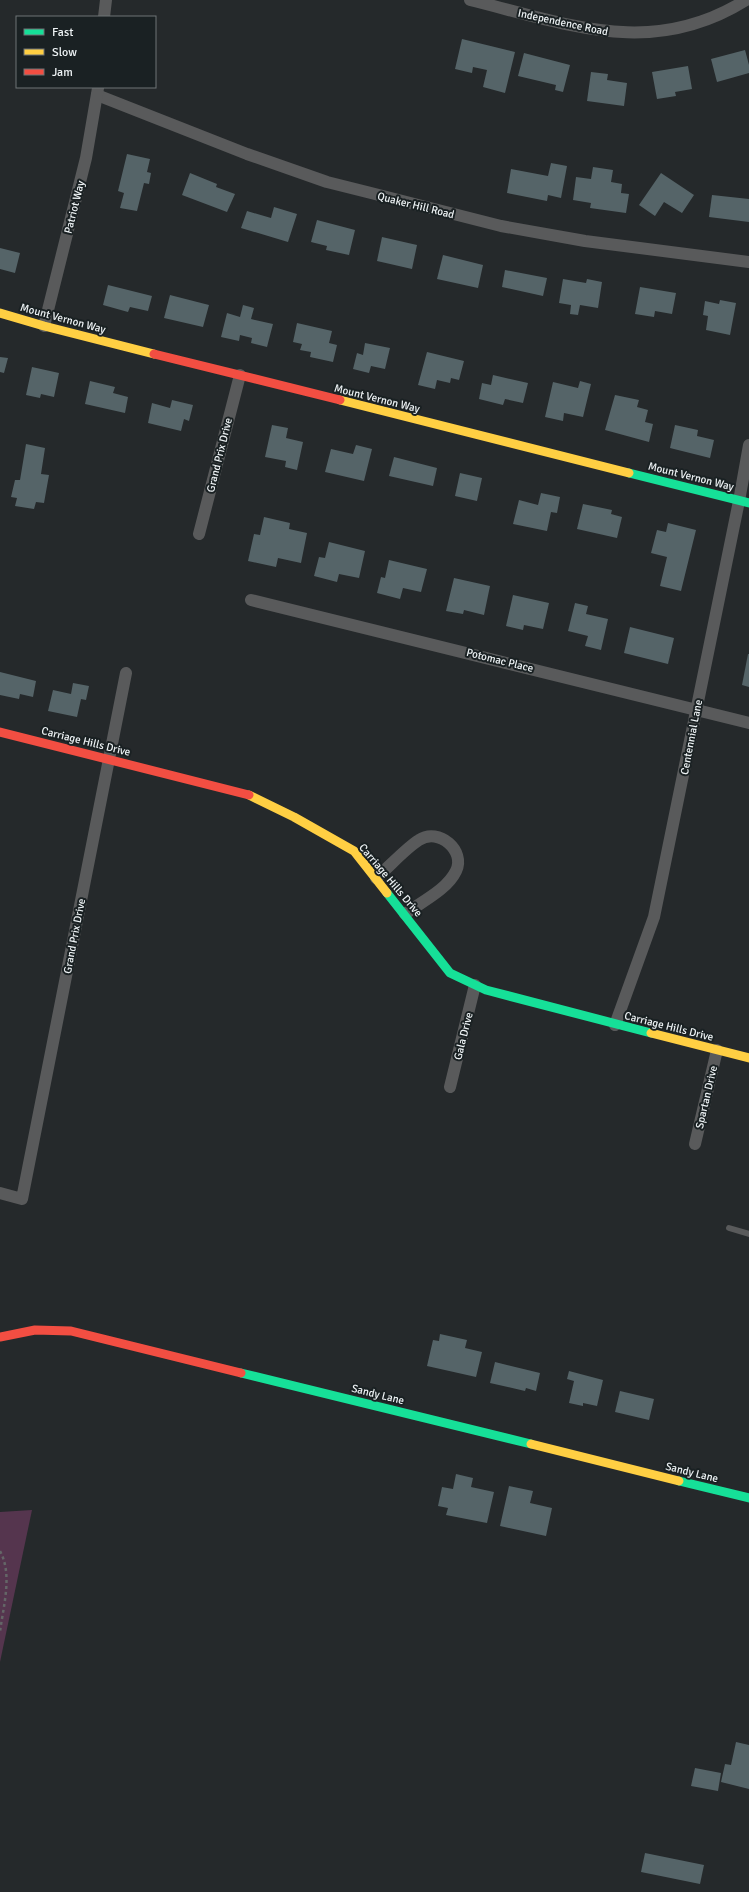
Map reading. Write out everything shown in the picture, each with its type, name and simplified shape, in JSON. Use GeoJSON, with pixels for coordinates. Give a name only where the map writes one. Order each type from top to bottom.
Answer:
{"type":"FeatureCollection","features":[{"type":"Feature","properties":{"kind":"street"},"geometry":{"type":"LineString","coordinates":[[104,16],[106,0]]}},
{"type":"Feature","properties":{"kind":"street","name":"Independence Road"},"geometry":{"type":"LineString","coordinates":[[470,0],[578,27],[616,33],[654,32],[692,24],[722,13],[746,0]]}},
{"type":"Feature","properties":{"kind":"street","name":"Quaker Hill Road"},"geometry":{"type":"LineString","coordinates":[[98,91],[247,154],[328,182],[501,226],[585,241],[749,262]]}},
{"type":"Feature","properties":{"kind":"street","name":"Patriot Way"},"geometry":{"type":"LineString","coordinates":[[44,326],[86,158],[98,91]]}},
{"type":"Feature","properties":{"kind":"street","name":"Mount Vernon Way"},"geometry":{"type":"LineString","coordinates":[[0,313],[44,326],[744,502]]}},
{"type":"Feature","properties":{"kind":"street","name":"Grand Prix Drive"},"geometry":{"type":"LineString","coordinates":[[199,534],[240,375]]}},
{"type":"Feature","properties":{"kind":"street","name":"Centennial Lane"},"geometry":{"type":"LineString","coordinates":[[615,1025],[654,917],[697,710],[744,502],[749,445]]}},
{"type":"Feature","properties":{"kind":"street","name":"Potomac Place"},"geometry":{"type":"LineString","coordinates":[[251,600],[749,723]]}},
{"type":"Feature","properties":{"kind":"street","name":"Grand Prix Drive"},"geometry":{"type":"LineString","coordinates":[[0,1193],[22,1199],[126,673]]}},
{"type":"Feature","properties":{"kind":"street","name":"Carriage Hills Drive"},"geometry":{"type":"LineString","coordinates":[[0,732],[251,796],[294,817],[354,852],[405,914],[450,973],[486,990],[615,1025],[749,1058]]}},
{"type":"Feature","properties":{"kind":"street"},"geometry":{"type":"LineString","coordinates":[[376,878],[420,839],[433,836],[447,840],[454,848],[459,860],[456,872],[446,885],[405,914]]}},
{"type":"Feature","properties":{"kind":"street","name":"Gala Drive"},"geometry":{"type":"LineString","coordinates":[[450,1087],[475,985]]}},
{"type":"Feature","properties":{"kind":"street","name":"Spartan Drive"},"geometry":{"type":"LineString","coordinates":[[695,1144],[717,1050]]}},
{"type":"Feature","properties":{"kind":"street","name":"Sandy Lane"},"geometry":{"type":"LineString","coordinates":[[0,1337],[24,1330],[47,1329],[71,1331],[749,1498]]}},
{"type":"Feature","properties":{"kind":"lane"},"geometry":{"type":"LineString","coordinates":[[729,1228],[749,1234]]}},
{"type":"Feature","properties":{"kind":"path"},"geometry":{"type":"LineString","coordinates":[[0,1551],[6,1561],[6,1583],[0,1632]]}},
{"type":"Feature","properties":{"kind":"shaded area"},"geometry":{"type":"Polygon","coordinates":[[[32,1510],[0,1662],[0,1512],[32,1510]]]}},
{"type":"Feature","properties":{"kind":"building"},"geometry":{"type":"Polygon","coordinates":[[[462,39],[515,52],[505,93],[483,87],[487,70],[473,67],[472,73],[455,69],[462,39]]]}},
{"type":"Feature","properties":{"kind":"building"},"geometry":{"type":"Polygon","coordinates":[[[745,50],[749,65],[749,73],[717,82],[711,59],[745,50]]]}},
{"type":"Feature","properties":{"kind":"building"},"geometry":{"type":"Polygon","coordinates":[[[524,53],[570,65],[563,92],[555,90],[556,85],[518,76],[524,53]]]}},
{"type":"Feature","properties":{"kind":"building"},"geometry":{"type":"Polygon","coordinates":[[[688,66],[692,89],[675,92],[676,96],[657,99],[652,72],[688,66]]]}},
{"type":"Feature","properties":{"kind":"building"},"geometry":{"type":"Polygon","coordinates":[[[591,72],[608,74],[607,80],[627,83],[624,106],[587,101],[591,72]]]}},
{"type":"Feature","properties":{"kind":"building"},"geometry":{"type":"Polygon","coordinates":[[[127,154],[150,159],[147,172],[151,173],[149,184],[144,183],[137,211],[120,208],[124,193],[118,191],[127,154]]]}},
{"type":"Feature","properties":{"kind":"building"},"geometry":{"type":"Polygon","coordinates":[[[551,163],[567,166],[561,198],[548,195],[547,201],[507,193],[511,169],[548,176],[551,163]]]}},
{"type":"Feature","properties":{"kind":"building"},"geometry":{"type":"Polygon","coordinates":[[[593,167],[613,170],[611,182],[622,184],[621,193],[629,194],[626,213],[590,208],[591,203],[573,200],[576,177],[591,179],[593,167]]]}},
{"type":"Feature","properties":{"kind":"building"},"geometry":{"type":"Polygon","coordinates":[[[190,173],[217,184],[216,187],[235,194],[227,212],[182,195],[190,173]]]}},
{"type":"Feature","properties":{"kind":"building"},"geometry":{"type":"Polygon","coordinates":[[[661,173],[694,195],[682,213],[664,202],[655,216],[639,205],[661,173]]]}},
{"type":"Feature","properties":{"kind":"building"},"geometry":{"type":"Polygon","coordinates":[[[712,195],[749,199],[749,222],[709,217],[712,195]]]}},
{"type":"Feature","properties":{"kind":"building"},"geometry":{"type":"Polygon","coordinates":[[[274,207],[297,214],[288,242],[241,228],[247,211],[271,218],[274,207]]]}},
{"type":"Feature","properties":{"kind":"building"},"geometry":{"type":"Polygon","coordinates":[[[317,220],[355,230],[349,255],[326,250],[327,246],[311,242],[317,220]]]}},
{"type":"Feature","properties":{"kind":"building"},"geometry":{"type":"Polygon","coordinates":[[[382,237],[417,245],[412,269],[377,261],[382,237]]]}},
{"type":"Feature","properties":{"kind":"building"},"geometry":{"type":"Polygon","coordinates":[[[0,248],[20,253],[15,273],[0,269],[0,248]]]}},
{"type":"Feature","properties":{"kind":"building"},"geometry":{"type":"Polygon","coordinates":[[[443,255],[483,265],[478,288],[437,279],[443,255]]]}},
{"type":"Feature","properties":{"kind":"building"},"geometry":{"type":"Polygon","coordinates":[[[505,270],[547,278],[543,296],[502,287],[505,270]]]}},
{"type":"Feature","properties":{"kind":"building"},"geometry":{"type":"Polygon","coordinates":[[[563,279],[586,283],[587,279],[602,282],[598,308],[580,305],[578,315],[570,314],[571,305],[559,303],[563,279]]]}},
{"type":"Feature","properties":{"kind":"building"},"geometry":{"type":"Polygon","coordinates":[[[108,285],[152,296],[148,311],[130,307],[128,312],[103,305],[108,285]]]}},
{"type":"Feature","properties":{"kind":"building"},"geometry":{"type":"Polygon","coordinates":[[[640,287],[676,293],[672,314],[655,311],[654,317],[635,314],[640,287]]]}},
{"type":"Feature","properties":{"kind":"building"},"geometry":{"type":"Polygon","coordinates":[[[170,295],[209,305],[203,327],[164,318],[170,295]]]}},
{"type":"Feature","properties":{"kind":"building"},"geometry":{"type":"Polygon","coordinates":[[[720,300],[736,303],[730,335],[706,330],[708,316],[703,315],[705,301],[719,304],[720,300]]]}},
{"type":"Feature","properties":{"kind":"building"},"geometry":{"type":"Polygon","coordinates":[[[243,305],[254,308],[251,319],[273,324],[267,347],[251,343],[252,338],[240,335],[239,341],[221,337],[227,313],[240,317],[243,305]]]}},
{"type":"Feature","properties":{"kind":"building"},"geometry":{"type":"Polygon","coordinates":[[[297,323],[332,331],[329,343],[337,345],[333,362],[310,357],[311,352],[300,350],[302,344],[293,342],[297,323]]]}},
{"type":"Feature","properties":{"kind":"building"},"geometry":{"type":"Polygon","coordinates":[[[365,343],[390,348],[385,369],[371,366],[369,373],[353,369],[357,353],[363,355],[365,343]]]}},
{"type":"Feature","properties":{"kind":"building"},"geometry":{"type":"Polygon","coordinates":[[[427,352],[464,361],[459,380],[451,378],[450,383],[437,380],[435,389],[418,385],[427,352]]]}},
{"type":"Feature","properties":{"kind":"building"},"geometry":{"type":"Polygon","coordinates":[[[0,357],[8,358],[4,373],[0,372],[0,357]]]}},
{"type":"Feature","properties":{"kind":"building"},"geometry":{"type":"Polygon","coordinates":[[[32,367],[59,373],[54,397],[41,394],[40,398],[26,395],[32,367]]]}},
{"type":"Feature","properties":{"kind":"building"},"geometry":{"type":"Polygon","coordinates":[[[493,375],[528,383],[523,403],[505,399],[503,405],[479,399],[482,383],[491,385],[493,375]]]}},
{"type":"Feature","properties":{"kind":"building"},"geometry":{"type":"Polygon","coordinates":[[[90,381],[115,387],[113,393],[128,397],[125,413],[85,404],[90,381]]]}},
{"type":"Feature","properties":{"kind":"building"},"geometry":{"type":"Polygon","coordinates":[[[580,381],[591,384],[583,417],[564,413],[563,421],[545,417],[553,382],[578,388],[580,381]]]}},
{"type":"Feature","properties":{"kind":"building"},"geometry":{"type":"Polygon","coordinates":[[[615,395],[639,400],[637,407],[648,410],[645,422],[653,424],[649,442],[605,430],[615,395]]]}},
{"type":"Feature","properties":{"kind":"building"},"geometry":{"type":"Polygon","coordinates":[[[172,400],[193,405],[189,421],[184,419],[181,431],[148,423],[152,403],[170,408],[172,400]]]}},
{"type":"Feature","properties":{"kind":"building"},"geometry":{"type":"Polygon","coordinates":[[[272,425],[288,428],[286,438],[303,442],[297,470],[285,467],[286,461],[265,457],[272,425]]]}},
{"type":"Feature","properties":{"kind":"building"},"geometry":{"type":"Polygon","coordinates":[[[675,425],[698,430],[697,436],[714,440],[710,458],[670,448],[675,425]]]}},
{"type":"Feature","properties":{"kind":"building"},"geometry":{"type":"Polygon","coordinates":[[[26,444],[45,448],[41,474],[49,475],[44,503],[36,502],[34,509],[15,506],[17,498],[11,497],[15,480],[20,480],[26,444]]]}},
{"type":"Feature","properties":{"kind":"building"},"geometry":{"type":"Polygon","coordinates":[[[356,445],[372,449],[364,481],[325,472],[331,449],[353,454],[356,445]]]}},
{"type":"Feature","properties":{"kind":"building"},"geometry":{"type":"Polygon","coordinates":[[[394,457],[437,468],[433,486],[389,476],[394,457]]]}},
{"type":"Feature","properties":{"kind":"building"},"geometry":{"type":"Polygon","coordinates":[[[460,473],[482,478],[477,501],[455,496],[460,473]]]}},
{"type":"Feature","properties":{"kind":"building"},"geometry":{"type":"Polygon","coordinates":[[[541,493],[560,497],[557,513],[551,512],[547,531],[513,524],[519,500],[538,505],[541,493]]]}},
{"type":"Feature","properties":{"kind":"building"},"geometry":{"type":"Polygon","coordinates":[[[583,504],[612,510],[611,514],[622,517],[617,538],[577,529],[583,504]]]}},
{"type":"Feature","properties":{"kind":"building"},"geometry":{"type":"Polygon","coordinates":[[[264,517],[290,523],[289,529],[307,533],[301,563],[278,558],[276,567],[248,561],[254,534],[260,535],[264,517]]]}},
{"type":"Feature","properties":{"kind":"building"},"geometry":{"type":"Polygon","coordinates":[[[668,523],[696,530],[681,591],[660,586],[667,557],[651,553],[657,530],[666,532],[668,523]]]}},
{"type":"Feature","properties":{"kind":"building"},"geometry":{"type":"Polygon","coordinates":[[[329,542],[365,551],[359,578],[339,574],[337,582],[314,576],[319,557],[325,558],[329,542]]]}},
{"type":"Feature","properties":{"kind":"building"},"geometry":{"type":"Polygon","coordinates":[[[389,560],[427,569],[421,592],[403,588],[400,599],[377,593],[381,577],[385,578],[389,560]]]}},
{"type":"Feature","properties":{"kind":"building"},"geometry":{"type":"Polygon","coordinates":[[[454,578],[490,586],[484,615],[464,610],[463,614],[446,611],[454,578]]]}},
{"type":"Feature","properties":{"kind":"building"},"geometry":{"type":"Polygon","coordinates":[[[513,595],[549,603],[543,629],[524,625],[523,630],[506,626],[513,595]]]}},
{"type":"Feature","properties":{"kind":"building"},"geometry":{"type":"Polygon","coordinates":[[[575,603],[588,606],[586,614],[608,619],[601,650],[585,646],[588,636],[568,631],[575,603]]]}},
{"type":"Feature","properties":{"kind":"building"},"geometry":{"type":"Polygon","coordinates":[[[630,627],[674,638],[668,664],[624,653],[630,627]]]}},
{"type":"Feature","properties":{"kind":"building"},"geometry":{"type":"Polygon","coordinates":[[[749,654],[749,687],[742,685],[749,654]]]}},
{"type":"Feature","properties":{"kind":"building"},"geometry":{"type":"Polygon","coordinates":[[[0,672],[36,681],[33,697],[20,694],[19,699],[0,695],[0,672]]]}},
{"type":"Feature","properties":{"kind":"building"},"geometry":{"type":"Polygon","coordinates":[[[73,683],[89,686],[86,700],[81,699],[77,717],[48,711],[53,690],[71,694],[73,683]]]}},
{"type":"Feature","properties":{"kind":"building"},"geometry":{"type":"Polygon","coordinates":[[[440,1334],[467,1340],[465,1348],[482,1352],[476,1377],[427,1366],[433,1340],[439,1341],[440,1334]]]}},
{"type":"Feature","properties":{"kind":"building"},"geometry":{"type":"Polygon","coordinates":[[[495,1362],[540,1373],[536,1391],[526,1388],[525,1391],[490,1383],[495,1362]]]}},
{"type":"Feature","properties":{"kind":"building"},"geometry":{"type":"Polygon","coordinates":[[[569,1371],[603,1380],[597,1406],[583,1403],[583,1406],[569,1403],[574,1381],[567,1379],[569,1371]]]}},
{"type":"Feature","properties":{"kind":"building"},"geometry":{"type":"Polygon","coordinates":[[[620,1391],[654,1399],[649,1420],[615,1412],[620,1391]]]}},
{"type":"Feature","properties":{"kind":"building"},"geometry":{"type":"Polygon","coordinates":[[[456,1474],[473,1478],[471,1487],[494,1492],[487,1523],[446,1515],[448,1508],[438,1506],[442,1487],[453,1489],[456,1474]]]}},
{"type":"Feature","properties":{"kind":"building"},"geometry":{"type":"Polygon","coordinates":[[[509,1486],[533,1491],[530,1503],[552,1508],[546,1536],[500,1526],[509,1486]]]}},
{"type":"Feature","properties":{"kind":"building"},"geometry":{"type":"Polygon","coordinates":[[[736,1742],[749,1745],[749,1789],[721,1782],[725,1764],[731,1765],[736,1742]]]}},
{"type":"Feature","properties":{"kind":"building"},"geometry":{"type":"Polygon","coordinates":[[[695,1768],[721,1773],[718,1791],[691,1786],[695,1768]]]}},
{"type":"Feature","properties":{"kind":"building"},"geometry":{"type":"Polygon","coordinates":[[[645,1853],[704,1865],[700,1884],[641,1872],[645,1853]]]}},
{"type":"Feature","properties":{"kind":"traffic: fast"},"geometry":{"type":"LineString","coordinates":[[629,473],[749,503]]}},
{"type":"Feature","properties":{"kind":"traffic: fast"},"geometry":{"type":"LineString","coordinates":[[387,893],[450,973],[486,990],[651,1033]]}},
{"type":"Feature","properties":{"kind":"traffic: fast"},"geometry":{"type":"LineString","coordinates":[[241,1373],[531,1444]]}},
{"type":"Feature","properties":{"kind":"traffic: fast"},"geometry":{"type":"LineString","coordinates":[[679,1481],[749,1498]]}},
{"type":"Feature","properties":{"kind":"traffic: slow"},"geometry":{"type":"LineString","coordinates":[[0,313],[44,326],[154,354]]}},
{"type":"Feature","properties":{"kind":"traffic: slow"},"geometry":{"type":"LineString","coordinates":[[340,400],[629,473]]}},
{"type":"Feature","properties":{"kind":"traffic: slow"},"geometry":{"type":"LineString","coordinates":[[249,795],[294,817],[354,851],[387,893]]}},
{"type":"Feature","properties":{"kind":"traffic: slow"},"geometry":{"type":"LineString","coordinates":[[651,1033],[749,1058]]}},
{"type":"Feature","properties":{"kind":"traffic: slow"},"geometry":{"type":"LineString","coordinates":[[531,1444],[679,1481]]}},
{"type":"Feature","properties":{"kind":"traffic: jam"},"geometry":{"type":"LineString","coordinates":[[154,354],[340,400]]}},
{"type":"Feature","properties":{"kind":"traffic: jam"},"geometry":{"type":"LineString","coordinates":[[0,732],[249,795]]}},
{"type":"Feature","properties":{"kind":"traffic: jam"},"geometry":{"type":"LineString","coordinates":[[0,1337],[35,1330],[71,1331],[241,1373]]}}]}
